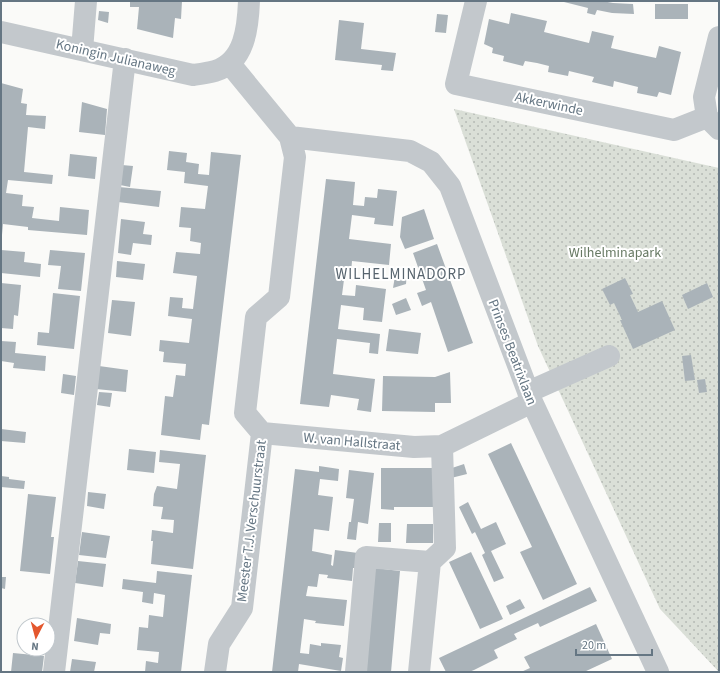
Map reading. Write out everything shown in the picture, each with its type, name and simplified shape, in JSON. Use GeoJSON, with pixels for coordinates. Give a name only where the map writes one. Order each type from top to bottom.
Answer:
{"type":"FeatureCollection","features":[{"type":"Feature","properties":{"kind":"street"},"geometry":{"type":"LineString","coordinates":[[82,50],[86,1]]}},
{"type":"Feature","properties":{"kind":"street"},"geometry":{"type":"LineString","coordinates":[[230,64],[243,45],[248,24],[249,1]]}},
{"type":"Feature","properties":{"kind":"street","name":"Akkerwinde"},"geometry":{"type":"LineString","coordinates":[[476,1],[456,84],[674,130],[713,123]]}},
{"type":"Feature","properties":{"kind":"street","name":"Koningin Julianaweg"},"geometry":{"type":"LineString","coordinates":[[1,32],[194,75],[216,71],[230,64]]}},
{"type":"Feature","properties":{"kind":"street"},"geometry":{"type":"LineString","coordinates":[[713,123],[704,97],[719,38]]}},
{"type":"Feature","properties":{"kind":"street"},"geometry":{"type":"LineString","coordinates":[[54,672],[125,59]]}},
{"type":"Feature","properties":{"kind":"street","name":"Meester T.J. Verschuurstraat"},"geometry":{"type":"LineString","coordinates":[[215,672],[219,644],[242,608],[262,433],[245,413],[256,317],[279,297],[295,157],[290,137],[230,64]]}},
{"type":"Feature","properties":{"kind":"street","name":"Prinses Beatrixlaan"},"geometry":{"type":"LineString","coordinates":[[290,137],[410,151],[431,162],[450,186],[530,397],[655,671]]}},
{"type":"Feature","properties":{"kind":"street","name":"W. van Hallstraat"},"geometry":{"type":"LineString","coordinates":[[262,433],[414,447],[442,446],[530,397],[609,356]]}},
{"type":"Feature","properties":{"kind":"street"},"geometry":{"type":"LineString","coordinates":[[419,672],[430,562],[445,548],[442,446]]}},
{"type":"Feature","properties":{"kind":"street"},"geometry":{"type":"LineString","coordinates":[[356,672],[366,557],[430,562]]}},
{"type":"Feature","properties":{"kind":"green space","name":"Wilhelminapark"},"geometry":{"type":"Polygon","coordinates":[[[454,109],[719,168],[719,672],[660,609],[538,346],[454,109]]]}},
{"type":"Feature","properties":{"kind":"building"},"geometry":{"type":"Polygon","coordinates":[[[130,1],[182,1],[181,19],[175,18],[173,38],[137,29],[139,7],[130,7],[130,1]]]}},
{"type":"Feature","properties":{"kind":"building"},"geometry":{"type":"Polygon","coordinates":[[[560,1],[602,1],[633,4],[634,14],[612,13],[597,10],[595,15],[587,13],[588,8],[560,1]]]}},
{"type":"Feature","properties":{"kind":"building"},"geometry":{"type":"Polygon","coordinates":[[[655,4],[688,4],[688,19],[655,19],[655,4]]]}},
{"type":"Feature","properties":{"kind":"building"},"geometry":{"type":"Polygon","coordinates":[[[99,11],[109,12],[108,23],[98,20],[99,11]]]}},
{"type":"Feature","properties":{"kind":"building"},"geometry":{"type":"Polygon","coordinates":[[[511,13],[547,21],[544,32],[589,43],[592,31],[614,36],[611,48],[656,58],[659,46],[681,52],[671,95],[659,92],[657,97],[637,93],[638,87],[614,81],[613,87],[592,82],[594,77],[569,71],[568,76],[548,72],[549,66],[537,63],[525,61],[523,66],[503,61],[504,56],[492,53],[493,48],[484,44],[489,19],[509,24],[511,13]]]}},
{"type":"Feature","properties":{"kind":"building"},"geometry":{"type":"Polygon","coordinates":[[[437,14],[448,15],[446,33],[435,32],[437,14]]]}},
{"type":"Feature","properties":{"kind":"building"},"geometry":{"type":"Polygon","coordinates":[[[339,20],[364,23],[361,49],[396,53],[393,71],[381,70],[382,65],[335,60],[339,20]]]}},
{"type":"Feature","properties":{"kind":"building"},"geometry":{"type":"Polygon","coordinates":[[[1,83],[23,89],[21,103],[27,104],[26,115],[46,116],[45,129],[28,127],[24,172],[53,175],[52,184],[8,180],[6,193],[23,195],[22,206],[34,207],[32,218],[59,221],[60,207],[89,210],[87,235],[28,230],[28,227],[3,224],[1,235],[1,83]]]}},
{"type":"Feature","properties":{"kind":"building"},"geometry":{"type":"Polygon","coordinates":[[[82,102],[107,109],[105,135],[79,132],[82,102]]]}},
{"type":"Feature","properties":{"kind":"building"},"geometry":{"type":"Polygon","coordinates":[[[169,151],[187,153],[186,162],[199,164],[198,174],[209,175],[211,152],[241,155],[209,425],[202,424],[200,440],[161,435],[165,396],[173,397],[176,375],[185,376],[186,364],[163,362],[164,352],[159,351],[160,340],[189,343],[192,319],[168,316],[170,297],[183,298],[182,308],[193,309],[197,276],[173,273],[176,252],[200,254],[201,243],[190,241],[191,228],[179,227],[181,207],[205,209],[208,186],[184,183],[185,172],[167,170],[169,151]]]}},
{"type":"Feature","properties":{"kind":"building"},"geometry":{"type":"Polygon","coordinates":[[[70,154],[97,157],[95,179],[68,176],[70,154]]]}},
{"type":"Feature","properties":{"kind":"building"},"geometry":{"type":"Polygon","coordinates":[[[122,165],[133,166],[130,187],[120,185],[122,165]]]}},
{"type":"Feature","properties":{"kind":"building"},"geometry":{"type":"Polygon","coordinates":[[[326,179],[355,182],[353,205],[364,206],[365,197],[377,198],[378,189],[397,191],[393,226],[374,224],[375,218],[352,215],[349,239],[391,244],[389,265],[352,261],[351,273],[345,272],[342,295],[355,296],[356,285],[386,289],[382,322],[363,320],[364,308],[341,305],[338,329],[380,334],[378,354],[369,353],[370,343],[337,339],[333,374],[375,379],[371,412],[357,410],[359,399],[331,395],[329,407],[300,404],[326,179]]]}},
{"type":"Feature","properties":{"kind":"building"},"geometry":{"type":"Polygon","coordinates":[[[119,187],[161,191],[159,207],[118,202],[119,187]]]}},
{"type":"Feature","properties":{"kind":"building"},"geometry":{"type":"Polygon","coordinates":[[[424,209],[434,239],[405,249],[400,237],[402,217],[424,209]]]}},
{"type":"Feature","properties":{"kind":"building"},"geometry":{"type":"Polygon","coordinates":[[[121,219],[145,222],[143,234],[152,235],[151,245],[133,243],[131,255],[118,253],[121,219]]]}},
{"type":"Feature","properties":{"kind":"building"},"geometry":{"type":"Polygon","coordinates":[[[437,244],[473,343],[448,352],[431,302],[422,306],[417,293],[426,290],[413,253],[437,244]]]}},
{"type":"Feature","properties":{"kind":"building"},"geometry":{"type":"Polygon","coordinates":[[[1,250],[25,252],[24,262],[41,264],[40,277],[1,273],[1,250]]]}},
{"type":"Feature","properties":{"kind":"building"},"geometry":{"type":"Polygon","coordinates":[[[50,250],[85,253],[81,291],[58,289],[61,266],[48,265],[50,250]]]}},
{"type":"Feature","properties":{"kind":"building"},"geometry":{"type":"Polygon","coordinates":[[[117,261],[145,264],[143,280],[116,277],[117,261]]]}},
{"type":"Feature","properties":{"kind":"building"},"geometry":{"type":"Polygon","coordinates":[[[396,270],[407,272],[406,284],[393,288],[396,270]]]}},
{"type":"Feature","properties":{"kind":"building"},"geometry":{"type":"Polygon","coordinates":[[[625,278],[633,294],[630,295],[638,312],[662,301],[675,330],[633,349],[614,303],[610,305],[602,289],[625,278]]]}},
{"type":"Feature","properties":{"kind":"building"},"geometry":{"type":"Polygon","coordinates":[[[1,283],[21,285],[18,316],[14,315],[13,329],[1,328],[1,283]]]}},
{"type":"Feature","properties":{"kind":"building"},"geometry":{"type":"Polygon","coordinates":[[[707,283],[713,297],[688,309],[682,295],[707,283]]]}},
{"type":"Feature","properties":{"kind":"building"},"geometry":{"type":"Polygon","coordinates":[[[53,293],[80,296],[74,349],[37,345],[38,332],[49,333],[53,293]]]}},
{"type":"Feature","properties":{"kind":"building"},"geometry":{"type":"Polygon","coordinates":[[[406,298],[411,310],[396,315],[392,304],[406,298]]]}},
{"type":"Feature","properties":{"kind":"building"},"geometry":{"type":"Polygon","coordinates":[[[112,300],[135,302],[131,336],[108,333],[112,300]]]}},
{"type":"Feature","properties":{"kind":"building"},"geometry":{"type":"Polygon","coordinates":[[[389,329],[421,333],[418,354],[386,351],[389,329]]]}},
{"type":"Feature","properties":{"kind":"building"},"geometry":{"type":"Polygon","coordinates":[[[1,341],[16,342],[15,353],[46,356],[45,371],[13,368],[14,363],[1,361],[1,341]]]}},
{"type":"Feature","properties":{"kind":"building"},"geometry":{"type":"Polygon","coordinates":[[[691,355],[695,380],[685,381],[682,356],[691,355]]]}},
{"type":"Feature","properties":{"kind":"building"},"geometry":{"type":"Polygon","coordinates":[[[99,366],[128,370],[126,392],[96,389],[99,366]]]}},
{"type":"Feature","properties":{"kind":"building"},"geometry":{"type":"Polygon","coordinates":[[[450,372],[451,403],[435,403],[435,412],[382,411],[383,376],[435,377],[450,372]]]}},
{"type":"Feature","properties":{"kind":"building"},"geometry":{"type":"Polygon","coordinates":[[[63,374],[76,376],[74,395],[61,393],[63,374]]]}},
{"type":"Feature","properties":{"kind":"building"},"geometry":{"type":"Polygon","coordinates":[[[705,379],[707,392],[699,393],[697,380],[705,379]]]}},
{"type":"Feature","properties":{"kind":"building"},"geometry":{"type":"Polygon","coordinates":[[[99,392],[112,393],[110,407],[97,405],[99,392]]]}},
{"type":"Feature","properties":{"kind":"building"},"geometry":{"type":"Polygon","coordinates":[[[1,429],[26,432],[25,443],[1,441],[1,429]]]}},
{"type":"Feature","properties":{"kind":"building"},"geometry":{"type":"Polygon","coordinates":[[[511,443],[577,584],[543,600],[520,552],[532,547],[488,454],[511,443]]]}},
{"type":"Feature","properties":{"kind":"building"},"geometry":{"type":"Polygon","coordinates":[[[129,449],[156,452],[154,473],[127,470],[129,449]]]}},
{"type":"Feature","properties":{"kind":"building"},"geometry":{"type":"Polygon","coordinates":[[[160,450],[206,455],[193,569],[151,564],[153,541],[151,541],[152,530],[173,533],[174,520],[161,519],[163,507],[153,506],[154,494],[157,486],[177,489],[180,464],[159,462],[160,450]]]}},
{"type":"Feature","properties":{"kind":"building"},"geometry":{"type":"Polygon","coordinates":[[[464,464],[467,474],[451,478],[449,469],[464,464]]]}},
{"type":"Feature","properties":{"kind":"building"},"geometry":{"type":"Polygon","coordinates":[[[319,466],[339,469],[338,481],[320,479],[318,495],[333,497],[329,531],[314,529],[312,551],[332,555],[331,565],[333,566],[335,550],[358,553],[356,568],[353,568],[352,581],[327,578],[328,575],[319,574],[317,587],[308,586],[306,596],[347,600],[344,626],[315,623],[316,621],[304,619],[300,653],[309,654],[310,644],[321,646],[321,643],[341,645],[339,657],[343,658],[341,671],[299,664],[298,672],[272,672],[295,469],[319,472],[319,466]]]}},
{"type":"Feature","properties":{"kind":"building"},"geometry":{"type":"Polygon","coordinates":[[[381,468],[434,468],[433,507],[394,507],[394,510],[381,509],[381,468]]]}},
{"type":"Feature","properties":{"kind":"building"},"geometry":{"type":"Polygon","coordinates":[[[349,470],[374,473],[368,524],[358,522],[356,540],[347,539],[354,499],[346,498],[349,470]]]}},
{"type":"Feature","properties":{"kind":"building"},"geometry":{"type":"Polygon","coordinates":[[[1,476],[9,477],[9,479],[25,481],[24,489],[1,487],[1,476]]]}},
{"type":"Feature","properties":{"kind":"building"},"geometry":{"type":"Polygon","coordinates":[[[88,492],[106,494],[104,509],[87,506],[88,492]]]}},
{"type":"Feature","properties":{"kind":"building"},"geometry":{"type":"Polygon","coordinates":[[[28,494],[56,497],[51,537],[54,537],[50,574],[20,571],[28,494]]]}},
{"type":"Feature","properties":{"kind":"building"},"geometry":{"type":"Polygon","coordinates":[[[468,502],[481,529],[496,522],[506,544],[491,551],[504,578],[494,582],[482,555],[485,553],[475,532],[472,534],[459,507],[468,502]]]}},
{"type":"Feature","properties":{"kind":"building"},"geometry":{"type":"Polygon","coordinates":[[[379,523],[391,523],[391,542],[378,542],[379,523]]]}},
{"type":"Feature","properties":{"kind":"building"},"geometry":{"type":"Polygon","coordinates":[[[407,524],[433,524],[433,543],[406,543],[407,524]]]}},
{"type":"Feature","properties":{"kind":"building"},"geometry":{"type":"Polygon","coordinates":[[[82,532],[110,536],[106,558],[79,555],[82,532]]]}},
{"type":"Feature","properties":{"kind":"building"},"geometry":{"type":"Polygon","coordinates":[[[471,552],[503,619],[480,629],[449,562],[471,552]]]}},
{"type":"Feature","properties":{"kind":"building"},"geometry":{"type":"Polygon","coordinates":[[[78,561],[106,564],[103,587],[75,583],[78,561]]]}},
{"type":"Feature","properties":{"kind":"building"},"geometry":{"type":"Polygon","coordinates":[[[375,568],[400,571],[391,672],[365,672],[375,568]]]}},
{"type":"Feature","properties":{"kind":"building"},"geometry":{"type":"Polygon","coordinates":[[[157,571],[192,575],[181,672],[145,672],[146,661],[158,663],[159,652],[137,650],[139,627],[148,628],[149,615],[163,617],[165,595],[154,593],[153,604],[142,602],[143,592],[122,589],[123,579],[156,583],[157,571]]]}},
{"type":"Feature","properties":{"kind":"building"},"geometry":{"type":"Polygon","coordinates":[[[1,577],[6,577],[5,589],[1,588],[1,577]]]}},
{"type":"Feature","properties":{"kind":"building"},"geometry":{"type":"Polygon","coordinates":[[[590,587],[597,601],[540,627],[538,623],[514,634],[517,639],[494,650],[498,658],[474,670],[469,672],[446,672],[439,658],[590,587]]]}},
{"type":"Feature","properties":{"kind":"building"},"geometry":{"type":"Polygon","coordinates":[[[520,599],[525,608],[510,615],[506,606],[520,599]]]}},
{"type":"Feature","properties":{"kind":"building"},"geometry":{"type":"Polygon","coordinates":[[[77,618],[111,624],[110,634],[100,633],[98,645],[74,641],[77,618]]]}},
{"type":"Feature","properties":{"kind":"building"},"geometry":{"type":"Polygon","coordinates":[[[596,624],[612,659],[584,672],[521,672],[530,668],[524,657],[596,624]]]}},
{"type":"Feature","properties":{"kind":"building"},"geometry":{"type":"Polygon","coordinates":[[[13,653],[16,653],[16,657],[44,657],[42,672],[11,672],[13,653]]]}},
{"type":"Feature","properties":{"kind":"building"},"geometry":{"type":"Polygon","coordinates":[[[72,659],[96,662],[94,672],[70,672],[72,659]]]}},
{"type":"Feature","properties":{"kind":"district","name":"WILHELMINADORP"},"geometry":{"type":"Point","coordinates":[401,274]}}]}
